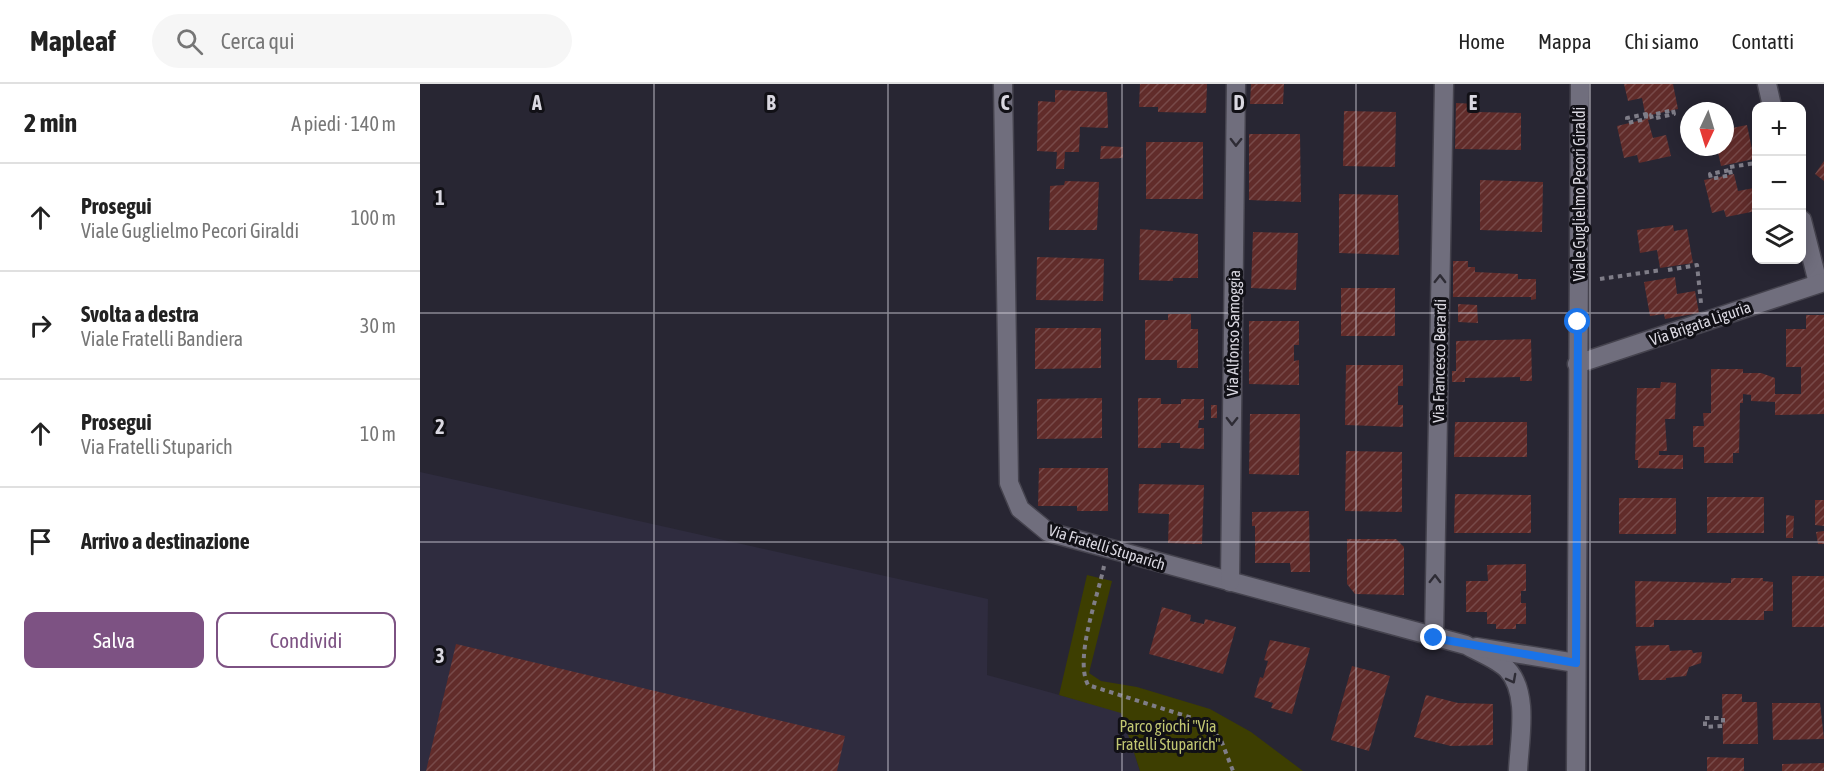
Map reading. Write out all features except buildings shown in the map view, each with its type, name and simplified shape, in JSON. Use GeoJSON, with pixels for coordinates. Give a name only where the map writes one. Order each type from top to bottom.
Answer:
{"type":"FeatureCollection","features":[{"type":"Feature","properties":{"kind":"street","name":"Via Fratelli Stuparich"},"geometry":{"type":"LineString","coordinates":[[1003,84],[1008,483],[1020,509],[1048,532],[1466,645],[1507,669],[1516,684],[1520,700],[1518,771]]}},
{"type":"Feature","properties":{"kind":"street","name":"Via Alfonso Samoggia"},"geometry":{"type":"LineString","coordinates":[[1230,582],[1236,84]]}},
{"type":"Feature","properties":{"kind":"street","name":"Via Francesco Berardi"},"geometry":{"type":"LineString","coordinates":[[1434,638],[1444,84]]}},
{"type":"Feature","properties":{"kind":"street","name":"Viale Guglielmo Pecori Giraldi"},"geometry":{"type":"LineString","coordinates":[[1576,771],[1580,84]]}},
{"type":"Feature","properties":{"kind":"street"},"geometry":{"type":"LineString","coordinates":[[1767,84],[1771,102]]}},
{"type":"Feature","properties":{"kind":"street"},"geometry":{"type":"LineString","coordinates":[[1806,233],[1821,283]]}},
{"type":"Feature","properties":{"kind":"street","name":"Via Brigata Liguria"},"geometry":{"type":"LineString","coordinates":[[1577,364],[1821,283]]}},
{"type":"Feature","properties":{"kind":"street"},"geometry":{"type":"LineString","coordinates":[[1466,645],[1576,663]]}},
{"type":"Feature","properties":{"kind":"path"},"geometry":{"type":"LineString","coordinates":[[1673,110],[1674,114],[1652,119],[1651,115],[1673,110]]}},
{"type":"Feature","properties":{"kind":"path"},"geometry":{"type":"LineString","coordinates":[[1646,114],[1646,119],[1628,123],[1627,118],[1646,114]]}},
{"type":"Feature","properties":{"kind":"path"},"geometry":{"type":"LineString","coordinates":[[1730,168],[1731,175],[1711,179],[1710,174],[1730,168],[1752,164]]}},
{"type":"Feature","properties":{"kind":"path"},"geometry":{"type":"LineString","coordinates":[[1668,270],[1697,265],[1703,322]]}},
{"type":"Feature","properties":{"kind":"path"},"geometry":{"type":"LineString","coordinates":[[1578,282],[1662,270]]}},
{"type":"Feature","properties":{"kind":"path"},"geometry":{"type":"LineString","coordinates":[[1108,549],[1083,656],[1084,677],[1088,685],[1205,722],[1221,740],[1233,771]]}},
{"type":"Feature","properties":{"kind":"path"},"geometry":{"type":"LineString","coordinates":[[1705,718],[1723,718],[1723,726],[1705,727],[1705,718]]}},
{"type":"Feature","properties":{"kind":"shaded area"},"geometry":{"type":"Polygon","coordinates":[[[420,472],[988,599],[987,675],[1121,712],[1140,771],[420,771],[420,472]]]}},
{"type":"Feature","properties":{"kind":"green space","name":"Parco giochi \"Via Fratelli Stuparich\""},"geometry":{"type":"Polygon","coordinates":[[[1087,575],[1112,581],[1089,673],[1101,681],[1137,687],[1210,709],[1251,732],[1303,771],[1140,771],[1121,713],[1059,695],[1087,575]]]}},
{"type":"Feature","properties":{"kind":"route"},"geometry":{"type":"LineString","coordinates":[[1434,638],[1576,663],[1578,322]]}}]}
